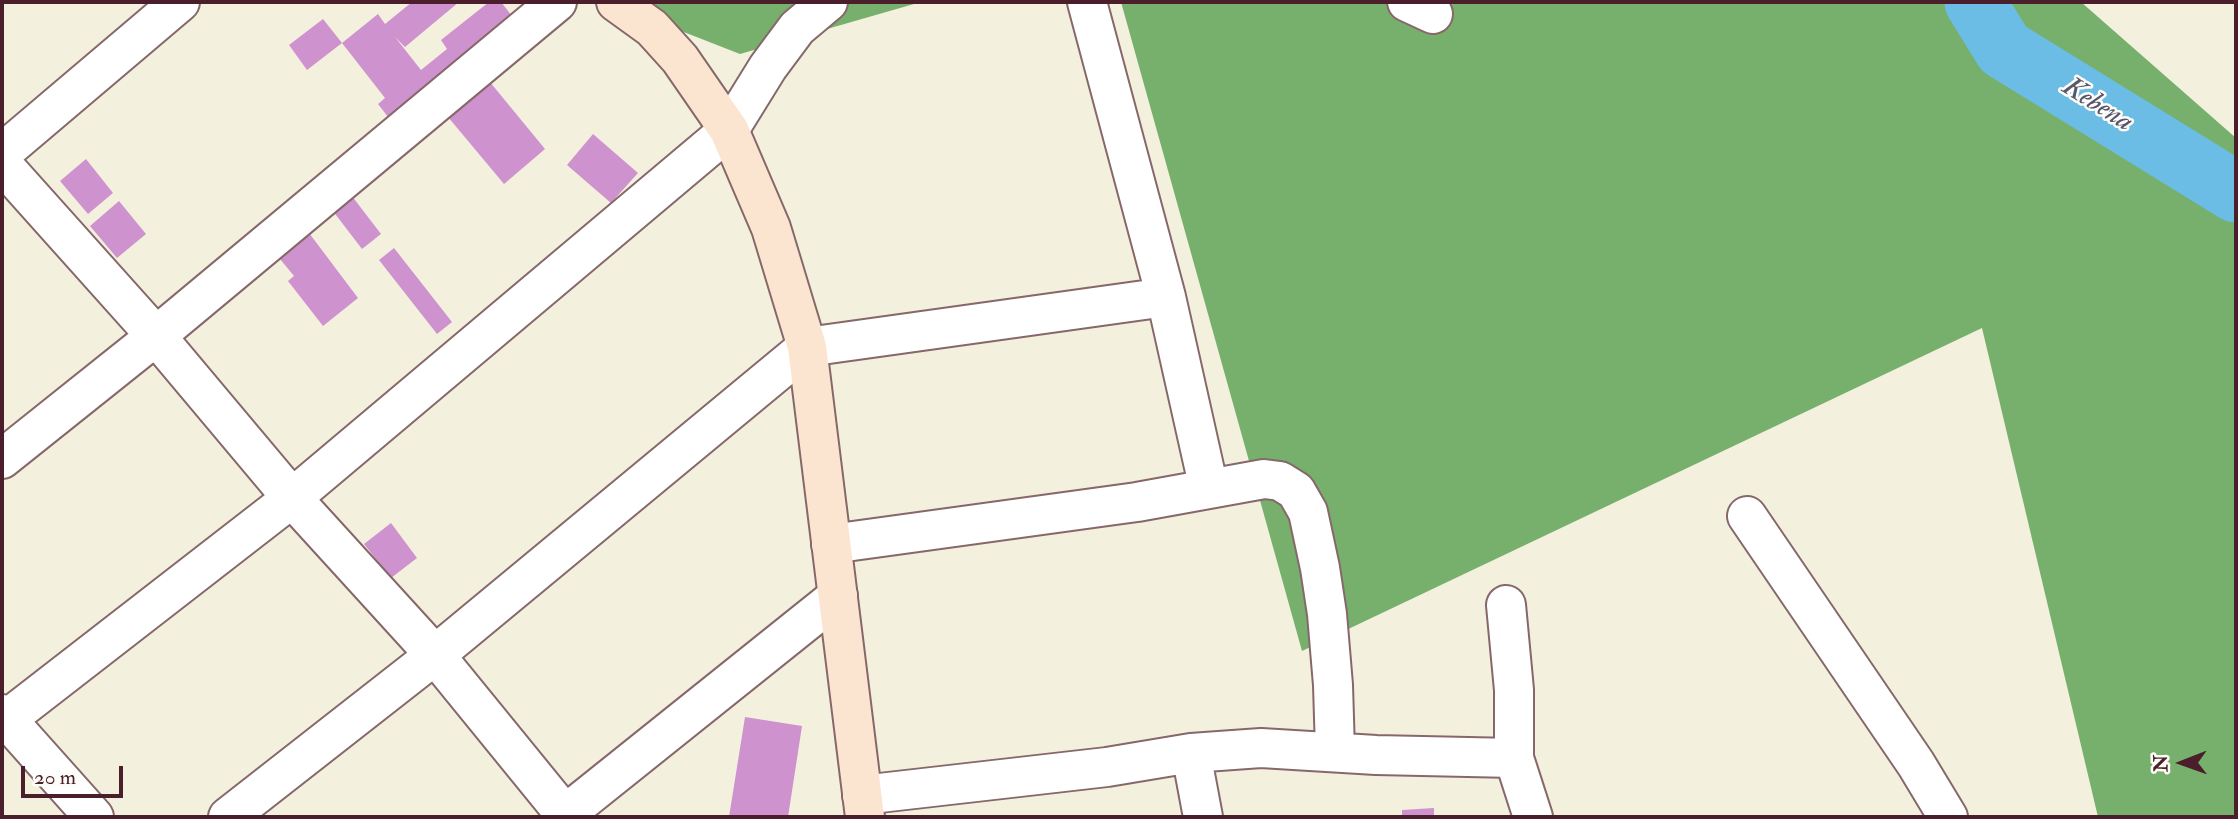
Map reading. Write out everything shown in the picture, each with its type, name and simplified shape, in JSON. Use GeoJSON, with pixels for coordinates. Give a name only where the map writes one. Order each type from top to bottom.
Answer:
{"type":"FeatureCollection","features":[{"type":"Feature","properties":{"kind":"main road"},"geometry":{"type":"LineString","coordinates":[[616,2],[652,28],[680,59],[729,130],[771,228],[807,347],[863,806]]}},
{"type":"Feature","properties":{"kind":"street"},"geometry":{"type":"LineString","coordinates":[[2,153],[180,2]]}},
{"type":"Feature","properties":{"kind":"street"},"geometry":{"type":"LineString","coordinates":[[2,459],[156,337],[557,2]]}},
{"type":"Feature","properties":{"kind":"street"},"geometry":{"type":"LineString","coordinates":[[94,817],[3,718],[292,498],[729,130],[768,66],[797,28],[828,2]]}},
{"type":"Feature","properties":{"kind":"street"},"geometry":{"type":"LineString","coordinates":[[1087,2],[1166,297],[1209,489]]}},
{"type":"Feature","properties":{"kind":"street"},"geometry":{"type":"LineString","coordinates":[[2,164],[156,337],[292,498],[435,655],[565,816],[838,596]]}},
{"type":"Feature","properties":{"kind":"street"},"geometry":{"type":"LineString","coordinates":[[228,817],[435,655],[807,347],[1166,297]]}},
{"type":"Feature","properties":{"kind":"street"},"geometry":{"type":"LineString","coordinates":[[831,544],[1137,502],[1264,479],[1280,481],[1296,491],[1308,512],[1320,568],[1333,685],[1335,751]]}},
{"type":"Feature","properties":{"kind":"street"},"geometry":{"type":"LineString","coordinates":[[1747,516],[1916,764],[1948,817]]}},
{"type":"Feature","properties":{"kind":"street"},"geometry":{"type":"LineString","coordinates":[[1506,605],[1514,691],[1514,758],[1532,817]]}},
{"type":"Feature","properties":{"kind":"street"},"geometry":{"type":"LineString","coordinates":[[863,806],[1191,753],[1261,748],[1376,755],[1514,758]]}},
{"type":"Feature","properties":{"kind":"street"},"geometry":{"type":"LineString","coordinates":[[1191,753],[1203,817]]}},
{"type":"Feature","properties":{"kind":"green space"},"geometry":{"type":"Polygon","coordinates":[[[607,2],[921,2],[740,54],[607,2]]]}},
{"type":"Feature","properties":{"kind":"green space"},"geometry":{"type":"Polygon","coordinates":[[[1121,2],[2081,2],[2236,138],[2236,817],[2098,817],[1982,328],[1302,651],[1121,2]]]}},
{"type":"Feature","properties":{"kind":"building"},"geometry":{"type":"Polygon","coordinates":[[[412,2],[459,2],[405,47],[395,37],[421,70],[447,49],[441,40],[489,2],[501,2],[516,21],[395,126],[378,104],[385,98],[342,43],[378,14],[385,24],[412,2]]]}},
{"type":"Feature","properties":{"kind":"building"},"geometry":{"type":"Polygon","coordinates":[[[323,19],[342,43],[307,70],[289,45],[323,19]]]}},
{"type":"Feature","properties":{"kind":"building"},"geometry":{"type":"Polygon","coordinates":[[[485,76],[545,149],[504,184],[443,111],[485,76]]]}},
{"type":"Feature","properties":{"kind":"building"},"geometry":{"type":"Polygon","coordinates":[[[593,134],[638,173],[611,203],[567,165],[593,134]]]}},
{"type":"Feature","properties":{"kind":"building"},"geometry":{"type":"Polygon","coordinates":[[[86,159],[113,193],[88,214],[60,181],[86,159]]]}},
{"type":"Feature","properties":{"kind":"building"},"geometry":{"type":"Polygon","coordinates":[[[345,187],[381,234],[362,249],[326,202],[345,187]]]}},
{"type":"Feature","properties":{"kind":"building"},"geometry":{"type":"Polygon","coordinates":[[[119,201],[146,234],[117,258],[90,226],[119,201]]]}},
{"type":"Feature","properties":{"kind":"building"},"geometry":{"type":"Polygon","coordinates":[[[306,229],[358,298],[323,326],[288,281],[294,276],[275,253],[306,229]]]}},
{"type":"Feature","properties":{"kind":"building"},"geometry":{"type":"Polygon","coordinates":[[[394,248],[452,322],[437,334],[379,260],[394,248]]]}},
{"type":"Feature","properties":{"kind":"building"},"geometry":{"type":"Polygon","coordinates":[[[391,523],[417,558],[391,578],[364,544],[391,523]]]}},
{"type":"Feature","properties":{"kind":"building"},"geometry":{"type":"Polygon","coordinates":[[[745,717],[802,726],[788,817],[729,817],[745,717]]]}},
{"type":"Feature","properties":{"kind":"building"},"geometry":{"type":"Polygon","coordinates":[[[1434,808],[1434,817],[1402,817],[1402,810],[1434,808]]]}},
{"type":"Feature","properties":{"kind":"waterway","name":"Kebena"},"geometry":{"type":"LineString","coordinates":[[1975,2],[2004,49],[2236,192]]}}]}
